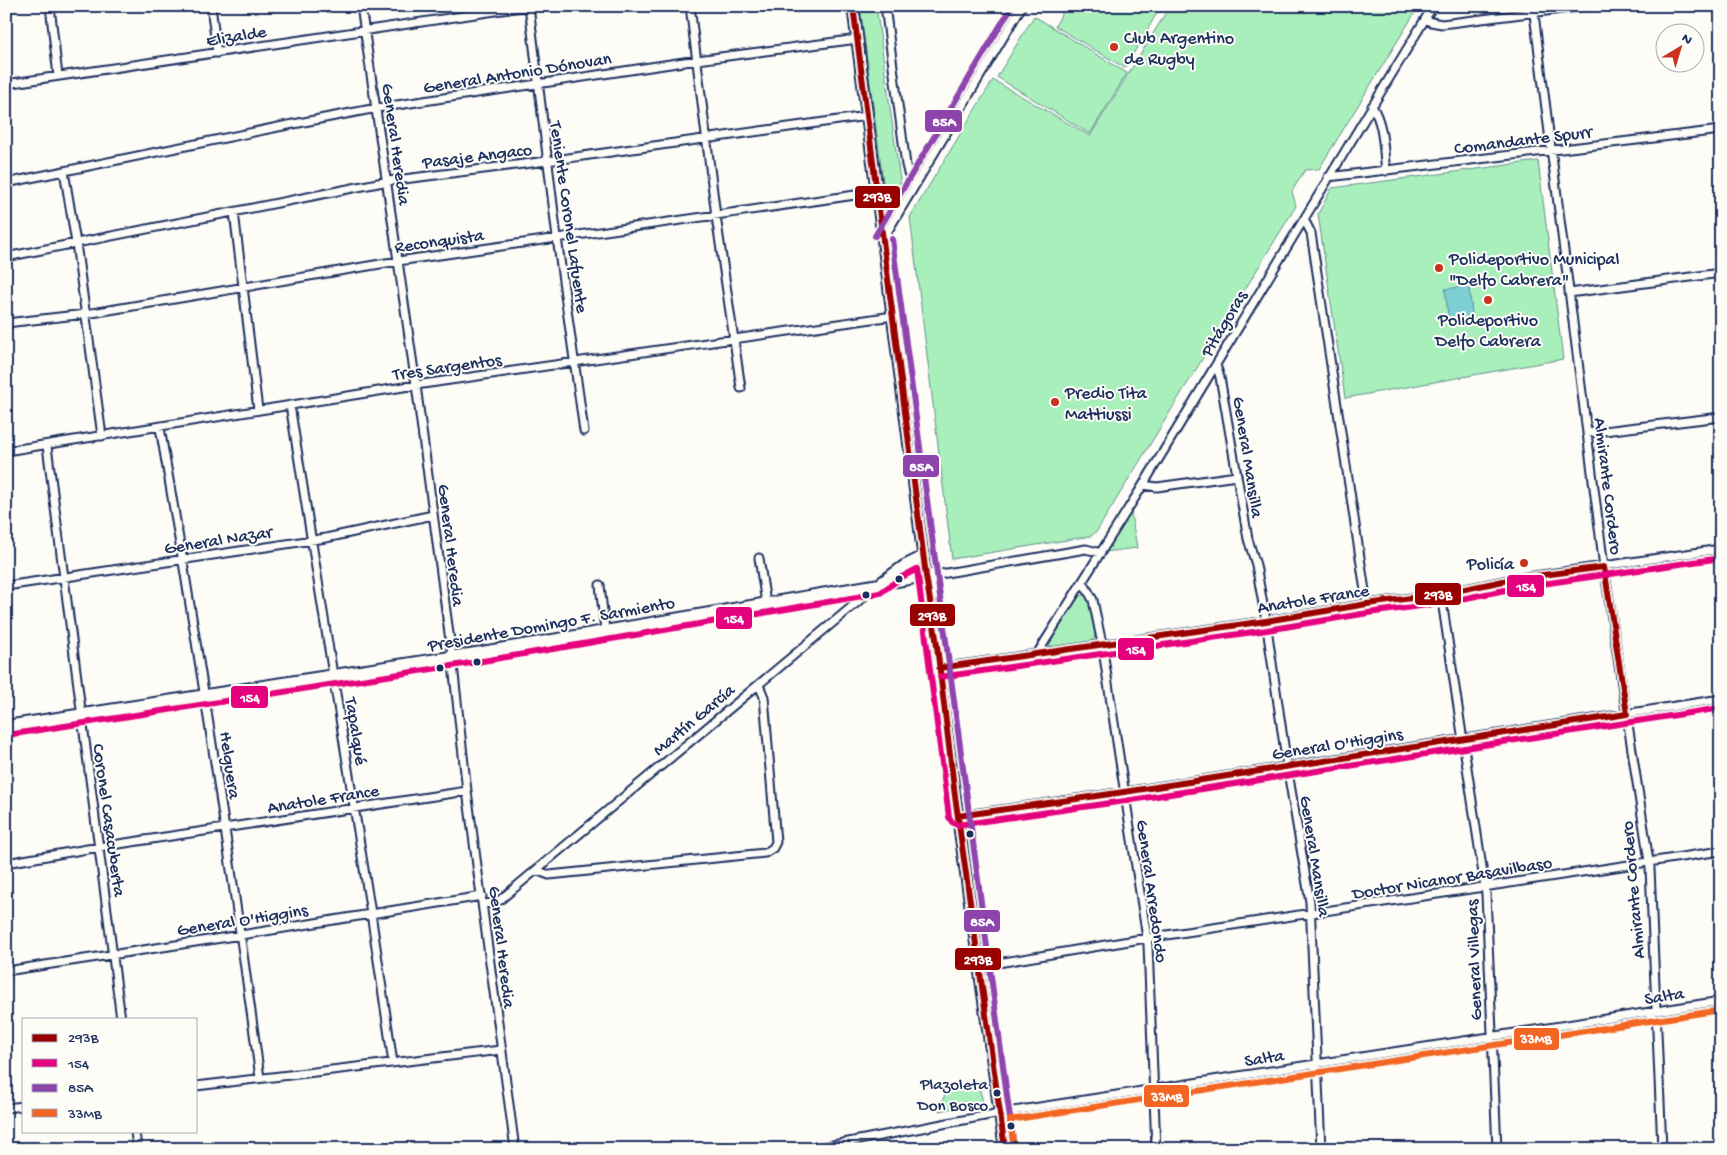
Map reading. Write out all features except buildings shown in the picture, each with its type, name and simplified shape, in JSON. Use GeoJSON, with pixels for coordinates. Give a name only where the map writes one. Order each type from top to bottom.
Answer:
{"type":"FeatureCollection","features":[{"type":"Feature","properties":{"kind":"main road"},"geometry":{"type":"LineString","coordinates":[[854,6],[876,192],[924,556],[929,576],[958,816],[1005,1149]]}},
{"type":"Feature","properties":{"kind":"main road","name":"Martín García"},"geometry":{"type":"LineString","coordinates":[[879,584],[904,566],[924,556]]}},
{"type":"Feature","properties":{"kind":"main road","name":"Presidente Domingo F. Sarmiento"},"geometry":{"type":"LineString","coordinates":[[6,726],[205,694],[333,676],[929,576]]}},
{"type":"Feature","properties":{"kind":"street"},"geometry":{"type":"LineString","coordinates":[[50,6],[58,76]]}},
{"type":"Feature","properties":{"kind":"street"},"geometry":{"type":"LineString","coordinates":[[211,6],[216,54]]}},
{"type":"Feature","properties":{"kind":"street","name":"General Heredia"},"geometry":{"type":"LineString","coordinates":[[361,6],[388,181],[434,515],[467,791],[515,1149]]}},
{"type":"Feature","properties":{"kind":"street","name":"Elizalde"},"geometry":{"type":"LineString","coordinates":[[6,84],[529,6]]}},
{"type":"Feature","properties":{"kind":"street","name":"Teniente Coronel Lafuente"},"geometry":{"type":"LineString","coordinates":[[529,6],[547,161],[584,431]]}},
{"type":"Feature","properties":{"kind":"street"},"geometry":{"type":"LineString","coordinates":[[690,6],[716,216],[741,388]]}},
{"type":"Feature","properties":{"kind":"street"},"geometry":{"type":"LineString","coordinates":[[885,6],[906,165],[908,173],[916,184]]}},
{"type":"Feature","properties":{"kind":"street"},"geometry":{"type":"LineString","coordinates":[[883,240],[1022,6]]}},
{"type":"Feature","properties":{"kind":"street","name":"Pitágoras"},"geometry":{"type":"LineString","coordinates":[[1037,654],[1143,485],[1433,6]]}},
{"type":"Feature","properties":{"kind":"street"},"geometry":{"type":"LineString","coordinates":[[1425,19],[1442,24],[1534,10],[1587,6]]}},
{"type":"Feature","properties":{"kind":"street","name":"Almirante Cordero"},"geometry":{"type":"LineString","coordinates":[[1534,10],[1604,567],[1648,861],[1662,1149]]}},
{"type":"Feature","properties":{"kind":"street","name":"General Antonio Dónovan"},"geometry":{"type":"LineString","coordinates":[[6,182],[377,108],[697,60],[858,40]]}},
{"type":"Feature","properties":{"kind":"street"},"geometry":{"type":"LineString","coordinates":[[1372,106],[1381,126],[1386,171]]}},
{"type":"Feature","properties":{"kind":"street","name":"Pasaje Angaco"},"geometry":{"type":"LineString","coordinates":[[6,257],[388,181],[547,161],[867,116]]}},
{"type":"Feature","properties":{"kind":"street","name":"Comandante Spurr"},"geometry":{"type":"LineString","coordinates":[[1328,178],[1721,130]]}},
{"type":"Feature","properties":{"kind":"street"},"geometry":{"type":"LineString","coordinates":[[64,171],[76,243],[102,436]]}},
{"type":"Feature","properties":{"kind":"street","name":"Reconquista"},"geometry":{"type":"LineString","coordinates":[[6,323],[86,314],[398,261],[876,192]]}},
{"type":"Feature","properties":{"kind":"street"},"geometry":{"type":"LineString","coordinates":[[234,212],[258,410]]}},
{"type":"Feature","properties":{"kind":"street"},"geometry":{"type":"LineString","coordinates":[[1304,218],[1311,233],[1367,604]]}},
{"type":"Feature","properties":{"kind":"street"},"geometry":{"type":"LineString","coordinates":[[1570,293],[1721,273]]}},
{"type":"Feature","properties":{"kind":"street","name":"Tres Sargentos"},"geometry":{"type":"LineString","coordinates":[[6,452],[416,385],[893,316]]}},
{"type":"Feature","properties":{"kind":"street","name":"General Mansilla"},"geometry":{"type":"LineString","coordinates":[[1216,365],[1220,377],[1248,539],[1256,565],[1266,621],[1311,914],[1320,1149]]}},
{"type":"Feature","properties":{"kind":"street","name":"Tapalqué"},"geometry":{"type":"LineString","coordinates":[[290,405],[313,540],[393,1063]]}},
{"type":"Feature","properties":{"kind":"street"},"geometry":{"type":"LineString","coordinates":[[1587,433],[1721,417]]}},
{"type":"Feature","properties":{"kind":"street","name":"Helguera"},"geometry":{"type":"LineString","coordinates":[[160,428],[184,560],[205,694],[260,1078]]}},
{"type":"Feature","properties":{"kind":"street","name":"Coronel Casacuberta"},"geometry":{"type":"LineString","coordinates":[[47,446],[121,1018]]}},
{"type":"Feature","properties":{"kind":"street"},"geometry":{"type":"LineString","coordinates":[[1143,485],[1157,488],[1237,476]]}},
{"type":"Feature","properties":{"kind":"street","name":"General Nazar"},"geometry":{"type":"LineString","coordinates":[[6,586],[313,540],[434,515]]}},
{"type":"Feature","properties":{"kind":"street","name":"Presidente Domingo F. Sarmiento"},"geometry":{"type":"LineString","coordinates":[[929,576],[1086,549],[1101,553]]}},
{"type":"Feature","properties":{"kind":"street","name":"Anatole France"},"geometry":{"type":"LineString","coordinates":[[939,668],[1266,621],[1440,594],[1513,579],[1721,549]]}},
{"type":"Feature","properties":{"kind":"street"},"geometry":{"type":"LineString","coordinates":[[759,558],[766,603]]}},
{"type":"Feature","properties":{"kind":"street","name":"General Arredondo"},"geometry":{"type":"LineString","coordinates":[[1083,582],[1093,600],[1102,644],[1147,938],[1156,1149]]}},
{"type":"Feature","properties":{"kind":"street"},"geometry":{"type":"LineString","coordinates":[[600,584],[606,630]]}},
{"type":"Feature","properties":{"kind":"street","name":"Martín García"},"geometry":{"type":"LineString","coordinates":[[482,900],[493,903],[500,900],[879,584]]}},
{"type":"Feature","properties":{"kind":"street","name":"General Villegas"},"geometry":{"type":"LineString","coordinates":[[1440,594],[1485,886],[1497,1149]]}},
{"type":"Feature","properties":{"kind":"street"},"geometry":{"type":"LineString","coordinates":[[536,870],[549,875],[765,853],[773,848],[776,842],[766,716],[764,697],[760,685]]}},
{"type":"Feature","properties":{"kind":"street","name":"General O'Higgins"},"geometry":{"type":"LineString","coordinates":[[958,816],[1721,699]]}},
{"type":"Feature","properties":{"kind":"street","name":"Anatole France"},"geometry":{"type":"LineString","coordinates":[[6,863],[98,847],[467,791]]}},
{"type":"Feature","properties":{"kind":"street","name":"Doctor Nicanor Basavilbaso"},"geometry":{"type":"LineString","coordinates":[[980,966],[1147,938],[1721,850]]}},
{"type":"Feature","properties":{"kind":"street","name":"General O'Higgins"},"geometry":{"type":"LineString","coordinates":[[6,971],[241,936],[371,913],[482,900]]}},
{"type":"Feature","properties":{"kind":"street","name":"Salta"},"geometry":{"type":"LineString","coordinates":[[812,1149],[1000,1113],[1721,1001]]}},
{"type":"Feature","properties":{"kind":"street"},"geometry":{"type":"LineString","coordinates":[[198,1086],[501,1050]]}},
{"type":"Feature","properties":{"kind":"street"},"geometry":{"type":"LineString","coordinates":[[6,1108],[22,1106]]}},
{"type":"Feature","properties":{"kind":"street"},"geometry":{"type":"LineString","coordinates":[[135,1132],[137,1149]]}},
{"type":"Feature","properties":{"kind":"green space"},"geometry":{"type":"Polygon","coordinates":[[[860,6],[876,6],[901,187],[895,207],[889,209],[886,204],[860,6]]]}},
{"type":"Feature","properties":{"kind":"green space","name":"Club Argentino de Rugby"},"geometry":{"type":"Polygon","coordinates":[[[1066,6],[1161,6],[1125,68],[1055,26],[1066,6]]]}},
{"type":"Feature","properties":{"kind":"green space","name":"Predio Tita Mattiussi"},"geometry":{"type":"Polygon","coordinates":[[[1170,6],[1419,6],[1319,169],[1305,170],[1292,191],[1296,206],[1097,531],[1091,536],[952,559],[910,217],[993,80],[1090,136],[1170,6]]]}},
{"type":"Feature","properties":{"kind":"green space"},"geometry":{"type":"Polygon","coordinates":[[[1034,16],[1127,73],[1090,134],[997,77],[1034,16]]]}},
{"type":"Feature","properties":{"kind":"green space","name":"Polideportivo Municipal \"Delfo Cabrera\""},"geometry":{"type":"Polygon","coordinates":[[[1538,161],[1563,359],[1345,398],[1318,214],[1332,188],[1538,161]]]}},
{"type":"Feature","properties":{"kind":"green space"},"geometry":{"type":"Polygon","coordinates":[[[1131,513],[1137,548],[1105,552],[1131,513]]]}},
{"type":"Feature","properties":{"kind":"green space"},"geometry":{"type":"Polygon","coordinates":[[[1079,596],[1087,596],[1089,599],[1094,639],[1090,642],[1050,646],[1050,643],[1079,596]]]}},
{"type":"Feature","properties":{"kind":"green space","name":"Plazoleta Don Bosco"},"geometry":{"type":"Polygon","coordinates":[[[978,1083],[983,1102],[939,1111],[946,1091],[978,1083]]]}},
{"type":"Feature","properties":{"kind":"water"},"geometry":{"type":"Polygon","coordinates":[[[1469,286],[1473,323],[1449,325],[1445,289],[1469,286]]]}},
{"type":"Feature","properties":{"kind":"transit line","name":"293B"},"geometry":{"type":"LineString","coordinates":[[853,6],[955,796],[1005,1149]]}},
{"type":"Feature","properties":{"kind":"transit line","name":"85A"},"geometry":{"type":"LineString","coordinates":[[875,236],[1012,6]]}},
{"type":"Feature","properties":{"kind":"transit line","name":"85A"},"geometry":{"type":"LineString","coordinates":[[892,239],[951,694],[1014,1148]]}},
{"type":"Feature","properties":{"kind":"transit line","name":"154"},"geometry":{"type":"LineString","coordinates":[[940,677],[1267,630],[1442,603],[1515,588],[1721,558]]}},
{"type":"Feature","properties":{"kind":"transit line","name":"293B"},"geometry":{"type":"LineString","coordinates":[[1604,567],[1627,714]]}},
{"type":"Feature","properties":{"kind":"transit line","name":"293B"},"geometry":{"type":"LineString","coordinates":[[939,668],[1266,621],[1441,594],[1513,579],[1604,567]]}},
{"type":"Feature","properties":{"kind":"transit line","name":"154"},"geometry":{"type":"LineString","coordinates":[[7,735],[477,662],[880,593],[917,569],[949,817],[957,825],[1125,801],[1721,708]]}},
{"type":"Feature","properties":{"kind":"transit line","name":"293B"},"geometry":{"type":"LineString","coordinates":[[958,816],[1627,714]]}},
{"type":"Feature","properties":{"kind":"transit line","name":"33MB"},"geometry":{"type":"LineString","coordinates":[[1014,1148],[1010,1120],[1721,1010]]}},
{"type":"Feature","properties":{"kind":"place","name":"Club Argentino de Rugby"},"geometry":{"type":"Point","coordinates":[1114,47]}},
{"type":"Feature","properties":{"kind":"place","name":"Polideportivo Municipal \"Delfo Cabrera\""},"geometry":{"type":"Point","coordinates":[1439,268]}},
{"type":"Feature","properties":{"kind":"place","name":"Polideportivo Delfo Cabrera"},"geometry":{"type":"Point","coordinates":[1488,300]}},
{"type":"Feature","properties":{"kind":"place","name":"Predio Tita Mattiussi"},"geometry":{"type":"Point","coordinates":[1055,402]}},
{"type":"Feature","properties":{"kind":"place","name":"Policía"},"geometry":{"type":"Point","coordinates":[1524,563]}},
{"type":"Feature","properties":{"kind":"place","name":"Plazoleta Don Bosco"},"geometry":{"type":"Point","coordinates":[997,1093]}}]}
